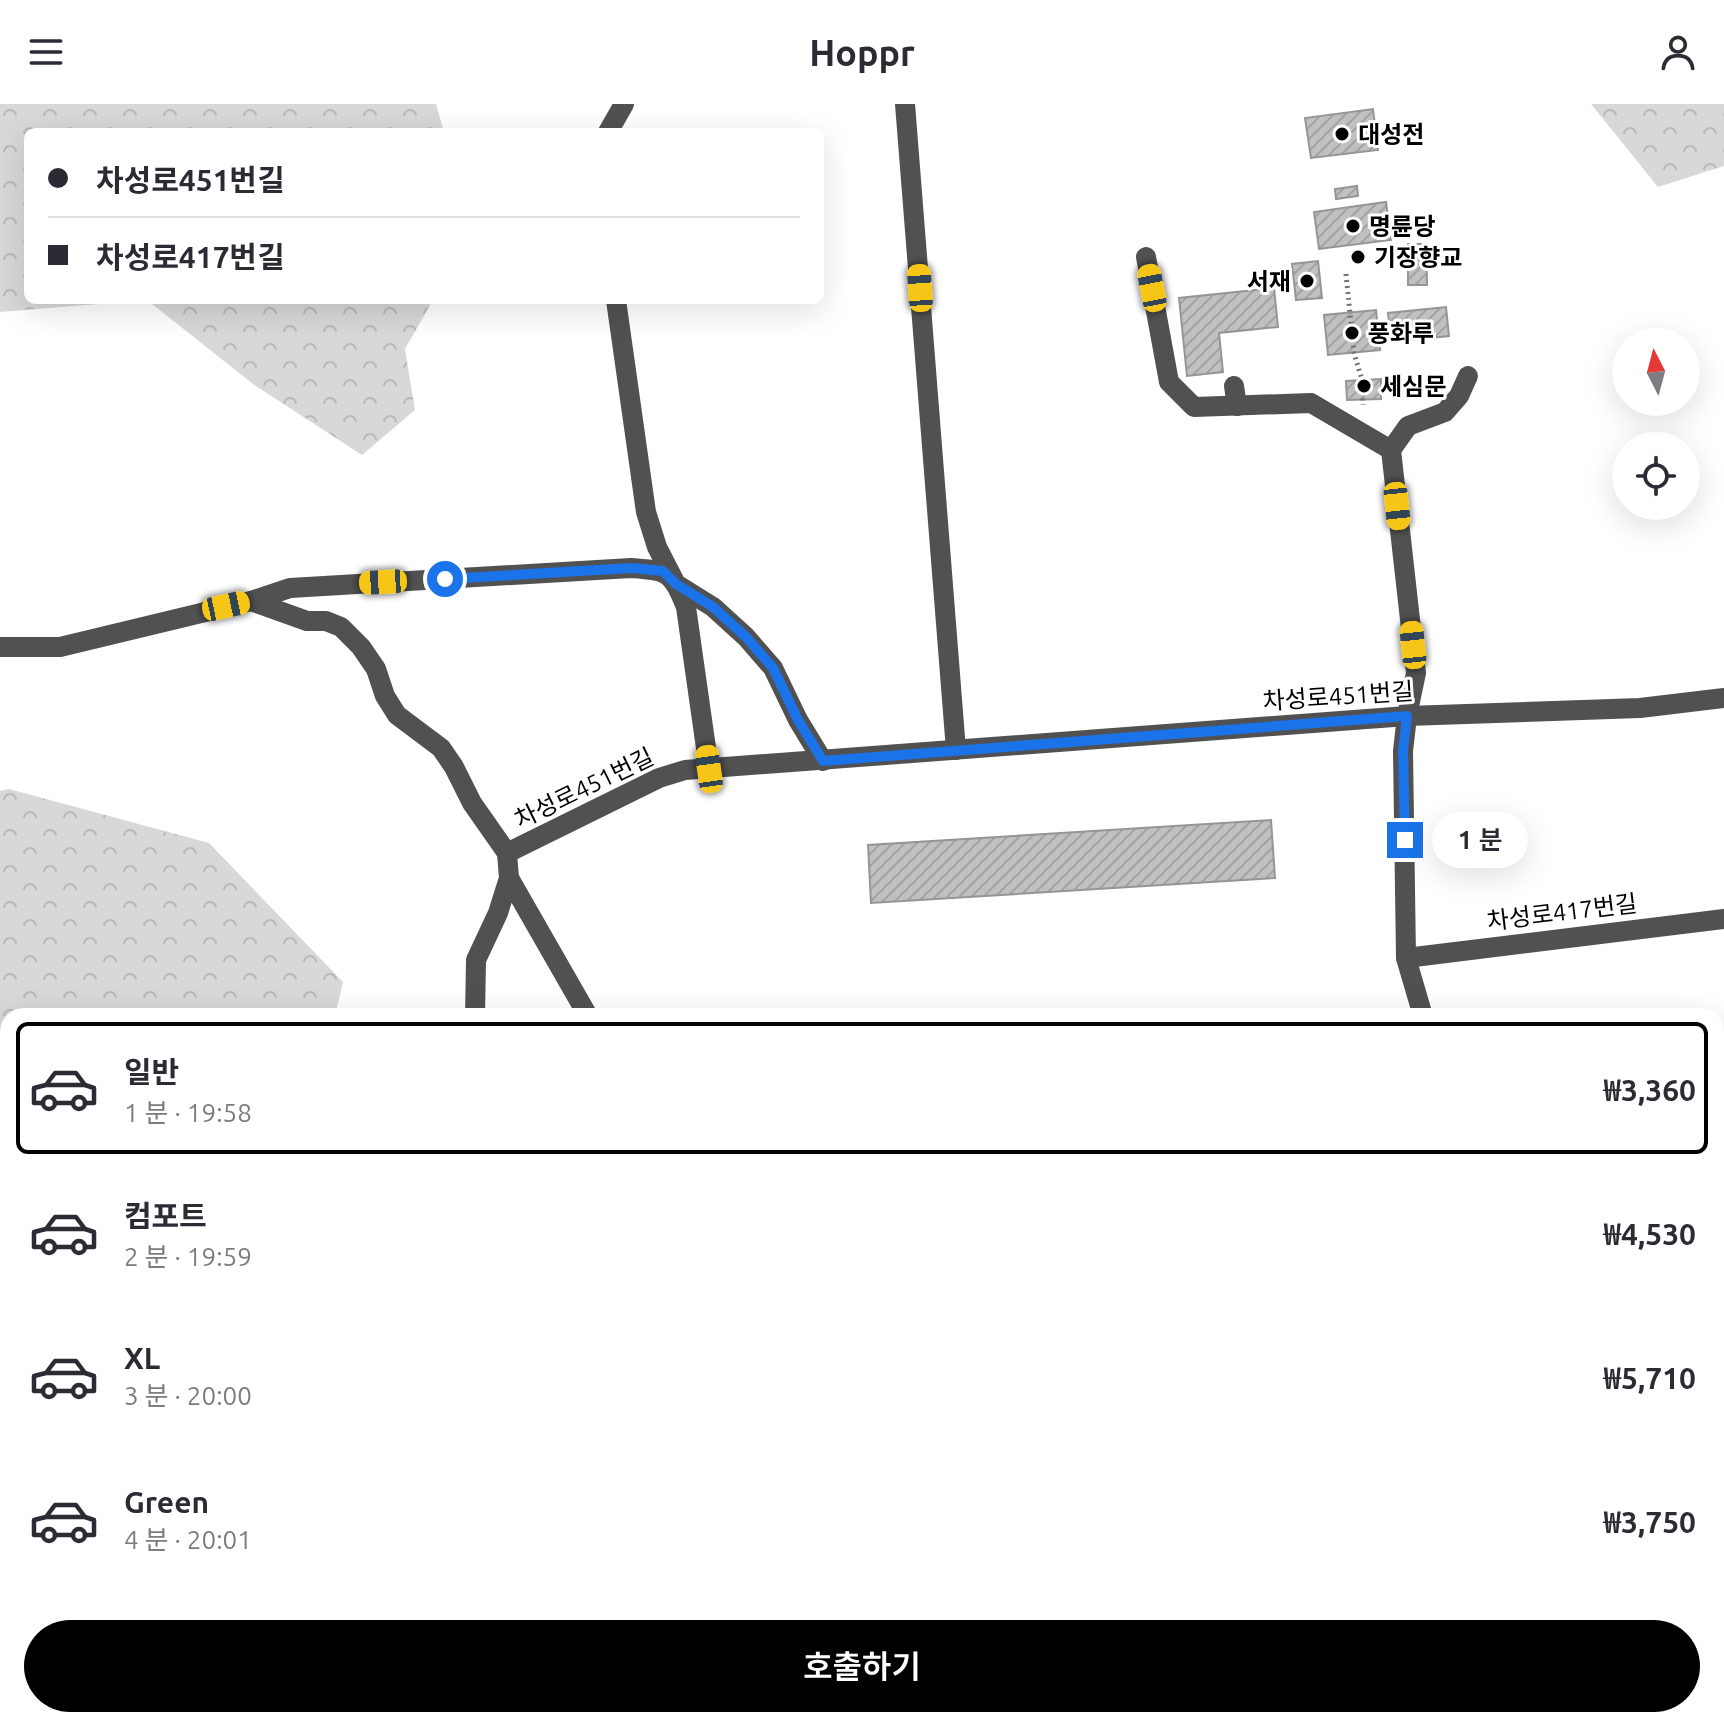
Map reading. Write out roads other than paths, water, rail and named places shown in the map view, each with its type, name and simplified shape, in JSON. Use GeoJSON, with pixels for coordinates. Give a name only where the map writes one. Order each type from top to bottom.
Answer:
{"type":"FeatureCollection","features":[{"type":"Feature","properties":{"kind":"street"},"geometry":{"type":"LineString","coordinates":[[610,128],[624,104]]}},
{"type":"Feature","properties":{"kind":"street"},"geometry":{"type":"LineString","coordinates":[[905,104],[956,750]]}},
{"type":"Feature","properties":{"kind":"street"},"geometry":{"type":"LineString","coordinates":[[1146,257],[1169,382],[1194,407],[1235,396],[1311,403],[1391,450]]}},
{"type":"Feature","properties":{"kind":"street"},"geometry":{"type":"LineString","coordinates":[[617,304],[646,512],[657,547],[686,607],[709,769]]}},
{"type":"Feature","properties":{"kind":"street"},"geometry":{"type":"LineString","coordinates":[[1421,1008],[1406,958],[1403,751],[1416,673],[1391,450],[1408,426],[1445,412],[1459,396],[1468,376]]}},
{"type":"Feature","properties":{"kind":"street"},"geometry":{"type":"LineString","coordinates":[[0,647],[60,647],[251,601],[290,588],[631,568],[663,571],[676,584],[713,607],[746,637],[773,668],[798,720],[823,761]]}},
{"type":"Feature","properties":{"kind":"street"},"geometry":{"type":"LineString","coordinates":[[251,601],[307,621],[326,621],[341,627],[361,647],[376,669],[385,696],[397,715],[441,748],[472,803],[507,853]]}},
{"type":"Feature","properties":{"kind":"street","name":"차성로451번길"},"geometry":{"type":"LineString","coordinates":[[475,1008],[476,960],[498,913],[509,878],[507,853],[659,778],[685,770],[1407,716],[1640,708],[1724,698]]}},
{"type":"Feature","properties":{"kind":"street"},"geometry":{"type":"LineString","coordinates":[[509,878],[583,1008]]}},
{"type":"Feature","properties":{"kind":"street","name":"차성로417번길"},"geometry":{"type":"LineString","coordinates":[[1406,958],[1724,919]]}},
{"type":"Feature","properties":{"kind":"place","name":"대성전"},"geometry":{"type":"Point","coordinates":[1342,134]}},
{"type":"Feature","properties":{"kind":"place","name":"명륜당"},"geometry":{"type":"Point","coordinates":[1353,226]}},
{"type":"Feature","properties":{"kind":"place","name":"기장향교"},"geometry":{"type":"Point","coordinates":[1358,257]}},
{"type":"Feature","properties":{"kind":"place","name":"서재"},"geometry":{"type":"Point","coordinates":[1307,281]}},
{"type":"Feature","properties":{"kind":"place","name":"풍화루"},"geometry":{"type":"Point","coordinates":[1352,333]}},
{"type":"Feature","properties":{"kind":"place","name":"세심문"},"geometry":{"type":"Point","coordinates":[1364,386]}}]}
